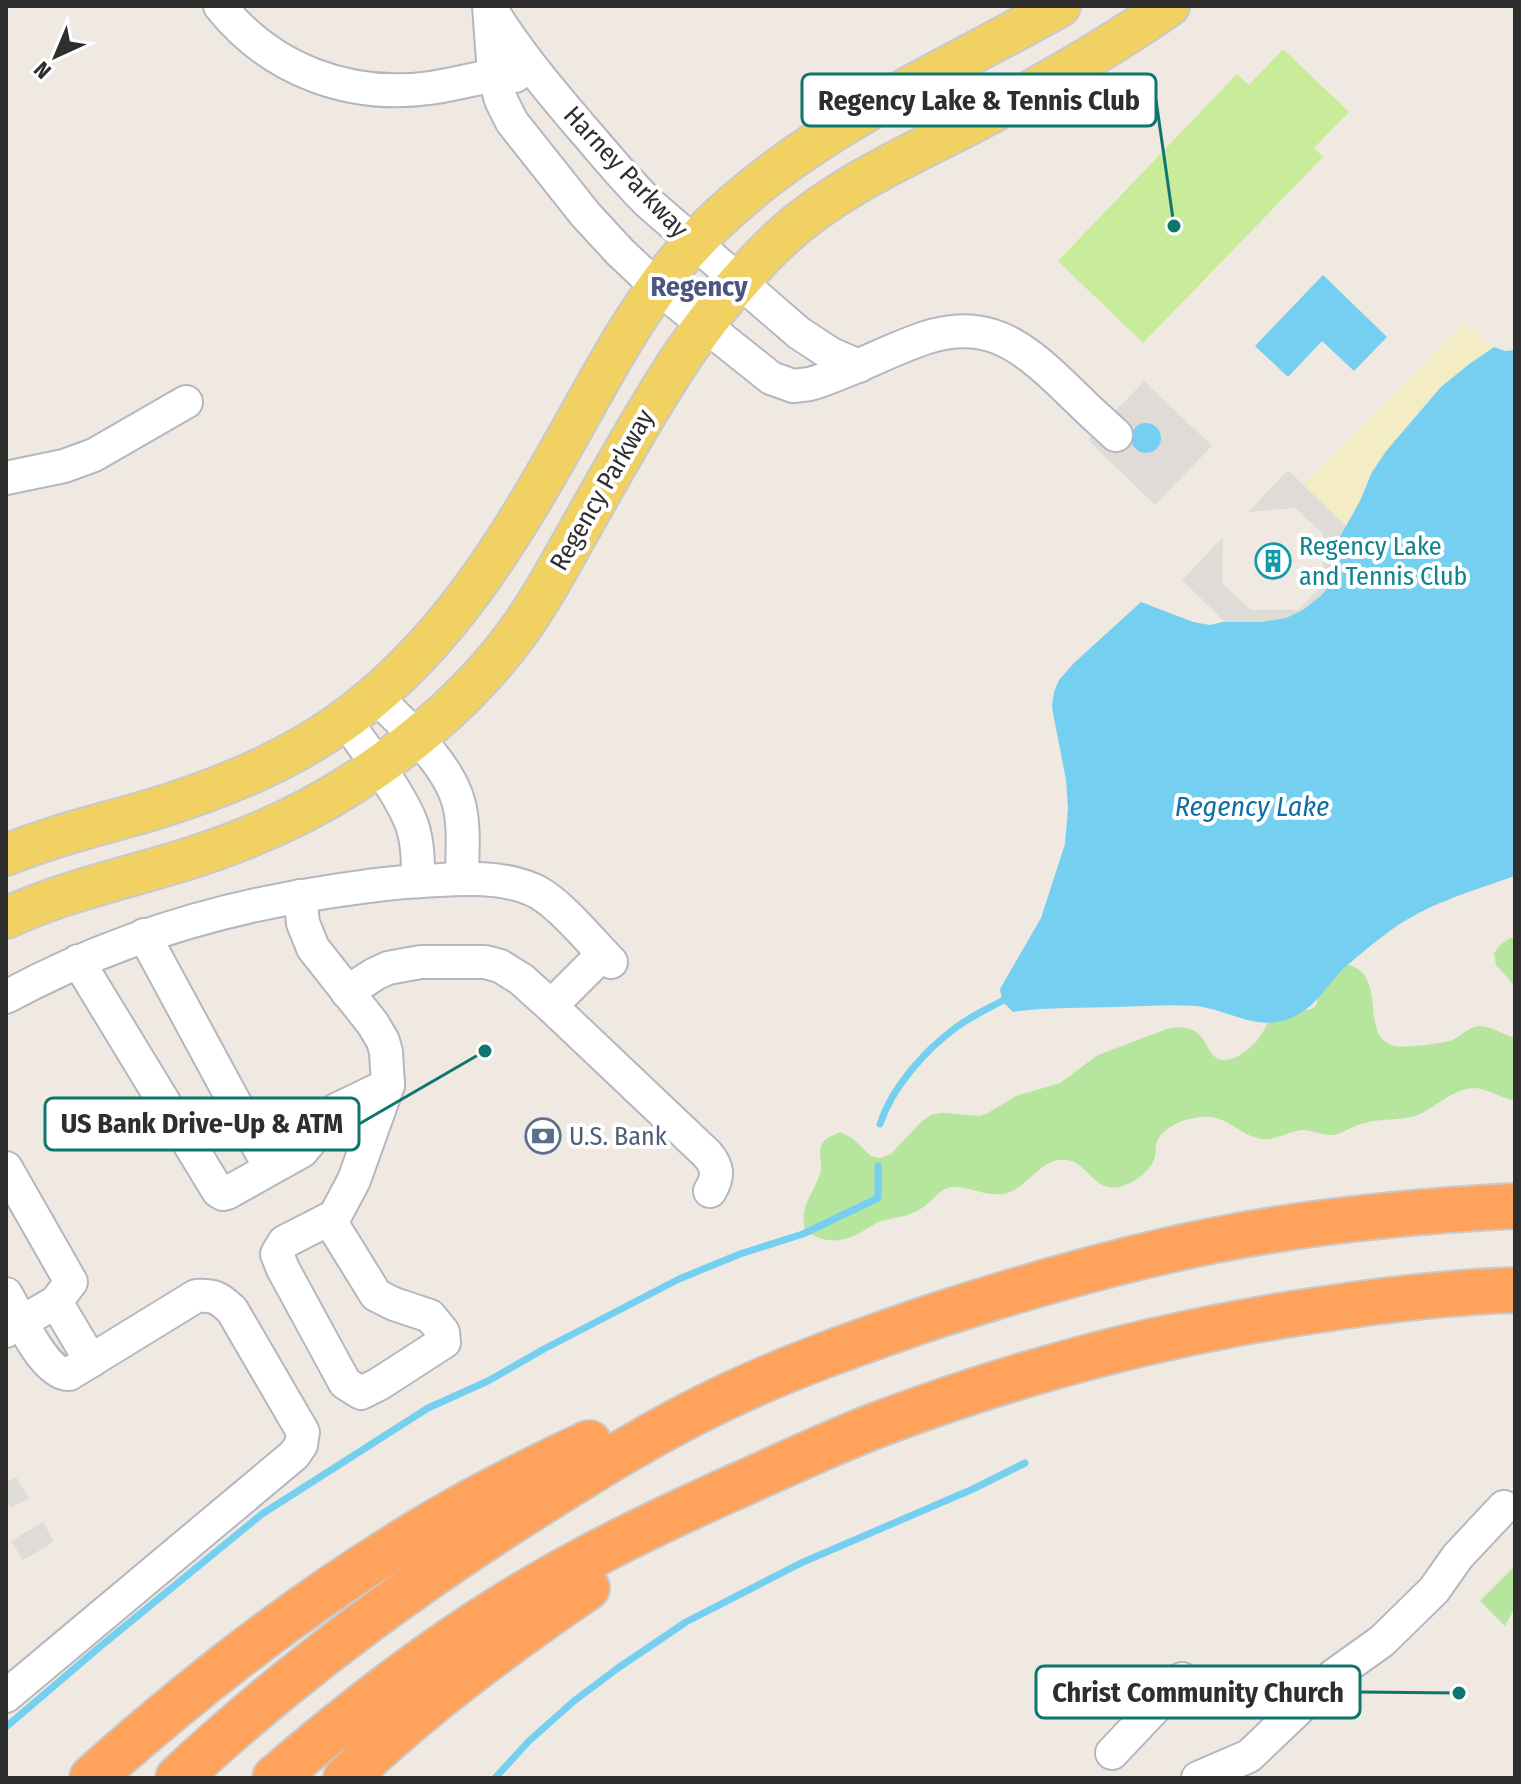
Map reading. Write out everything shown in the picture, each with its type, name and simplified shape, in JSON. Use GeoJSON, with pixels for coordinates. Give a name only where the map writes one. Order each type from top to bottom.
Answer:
{"type":"FeatureCollection","features":[{"type":"Feature","properties":{"kind":"highway"},"geometry":{"type":"LineString","coordinates":[[92,1778],[165,1714],[250,1647],[352,1575],[488,1493],[617,1430],[973,1304],[1153,1254],[1307,1225],[1393,1214],[1515,1206]]}},
{"type":"Feature","properties":{"kind":"highway"},"geometry":{"type":"LineString","coordinates":[[275,1778],[402,1675],[510,1602],[621,1540],[808,1454],[900,1417],[1025,1374],[1160,1338],[1333,1307],[1515,1290]]}},
{"type":"Feature","properties":{"kind":"highway"},"geometry":{"type":"LineString","coordinates":[[178,1778],[303,1669],[462,1553],[662,1429],[771,1376]]}},
{"type":"Feature","properties":{"kind":"highway"},"geometry":{"type":"LineString","coordinates":[[346,1778],[434,1701],[546,1616],[689,1523],[808,1454]]}},
{"type":"Feature","properties":{"kind":"main road"},"geometry":{"type":"LineString","coordinates":[[6,855],[59,835],[219,787],[273,763],[314,740],[360,708],[434,639],[489,569],[611,359],[657,287],[694,243],[755,185],[820,138],[1060,6]]}},
{"type":"Feature","properties":{"kind":"main road","name":"Regency Parkway"},"geometry":{"type":"LineString","coordinates":[[6,918],[66,893],[184,860],[254,835],[317,805],[416,737],[480,677],[521,626],[549,583],[650,405],[704,323],[739,281],[787,233],[868,177],[1037,88],[1169,6]]}},
{"type":"Feature","properties":{"kind":"street"},"geometry":{"type":"LineString","coordinates":[[220,6],[269,53],[290,65],[344,85],[401,89],[440,86],[494,74]]}},
{"type":"Feature","properties":{"kind":"street"},"geometry":{"type":"LineString","coordinates":[[440,86],[457,73],[477,48],[489,6]]}},
{"type":"Feature","properties":{"kind":"street","name":"Harney Parkway"},"geometry":{"type":"LineString","coordinates":[[489,6],[494,74],[501,100],[512,122],[601,232],[657,287],[762,372],[783,384],[810,384],[910,344],[944,333],[966,330],[1009,341],[1033,358],[1116,435]]}},
{"type":"Feature","properties":{"kind":"street","name":"Harney Parkway"},"geometry":{"type":"LineString","coordinates":[[489,6],[515,47],[635,189],[799,333],[831,354],[859,366]]}},
{"type":"Feature","properties":{"kind":"street","name":"Harney Parkway"},"geometry":{"type":"LineString","coordinates":[[494,74],[517,76],[551,92]]}},
{"type":"Feature","properties":{"kind":"street","name":"Harney Parkway"},"geometry":{"type":"LineString","coordinates":[[440,86],[473,96],[512,122]]}},
{"type":"Feature","properties":{"kind":"street"},"geometry":{"type":"LineString","coordinates":[[6,478],[64,466],[94,455],[186,402]]}},
{"type":"Feature","properties":{"kind":"street"},"geometry":{"type":"LineString","coordinates":[[360,708],[416,737],[445,774],[458,801],[462,879]]}},
{"type":"Feature","properties":{"kind":"street"},"geometry":{"type":"LineString","coordinates":[[360,708],[377,766],[412,823],[418,855],[418,881]]}},
{"type":"Feature","properties":{"kind":"street"},"geometry":{"type":"LineString","coordinates":[[6,997],[78,961],[144,935],[239,908],[378,884],[462,879],[499,881],[537,891],[607,958],[551,1006]]}},
{"type":"Feature","properties":{"kind":"street"},"geometry":{"type":"LineString","coordinates":[[300,896],[303,923],[310,941],[383,1041],[388,1085],[354,1180],[335,1216],[329,1219],[284,1242],[277,1254],[345,1383],[361,1393],[444,1342],[443,1332],[430,1316],[376,1295],[329,1219]]}},
{"type":"Feature","properties":{"kind":"street"},"geometry":{"type":"LineString","coordinates":[[144,935],[270,1168]]}},
{"type":"Feature","properties":{"kind":"street"},"geometry":{"type":"LineString","coordinates":[[78,961],[218,1191],[223,1194],[302,1151],[336,1110],[388,1085]]}},
{"type":"Feature","properties":{"kind":"street"},"geometry":{"type":"LineString","coordinates":[[347,992],[388,968],[421,962],[485,962],[509,970],[707,1154],[715,1163],[718,1173],[710,1191]]}},
{"type":"Feature","properties":{"kind":"street"},"geometry":{"type":"LineString","coordinates":[[6,1168],[64,1292],[91,1361]]}},
{"type":"Feature","properties":{"kind":"street"},"geometry":{"type":"LineString","coordinates":[[6,1696],[294,1455],[301,1445],[303,1432],[232,1310],[219,1298],[196,1296],[69,1374],[61,1374],[40,1353],[11,1315],[64,1292]]}},
{"type":"Feature","properties":{"kind":"street"},"geometry":{"type":"LineString","coordinates":[[1198,1778],[1249,1756],[1333,1676],[1382,1641],[1434,1590],[1458,1556],[1504,1507]]}},
{"type":"Feature","properties":{"kind":"street"},"geometry":{"type":"LineString","coordinates":[[1112,1753],[1182,1679]]}},
{"type":"Feature","properties":{"kind":"green space"},"geometry":{"type":"Polygon","coordinates":[[[1283,49],[1349,112],[1314,148],[1323,157],[1143,343],[1058,261],[1237,74],[1249,85],[1283,49]]]}},
{"type":"Feature","properties":{"kind":"green space"},"geometry":{"type":"Polygon","coordinates":[[[1510,938],[1515,938],[1515,986],[1496,965],[1494,953],[1510,938]]]}},
{"type":"Feature","properties":{"kind":"green space"},"geometry":{"type":"Polygon","coordinates":[[[1346,964],[1359,970],[1367,979],[1377,1028],[1382,1038],[1391,1045],[1447,1042],[1480,1026],[1515,1038],[1515,1101],[1480,1089],[1467,1089],[1415,1116],[1367,1122],[1333,1135],[1303,1130],[1267,1139],[1253,1137],[1215,1118],[1194,1118],[1165,1131],[1157,1141],[1155,1157],[1146,1172],[1119,1187],[1103,1185],[1074,1162],[1058,1160],[1043,1167],[1010,1192],[993,1194],[959,1187],[945,1189],[917,1211],[881,1221],[846,1239],[825,1239],[805,1229],[805,1207],[821,1170],[821,1146],[831,1136],[840,1132],[852,1138],[871,1156],[880,1158],[891,1154],[931,1115],[980,1116],[1016,1096],[1060,1083],[1098,1055],[1167,1029],[1192,1030],[1218,1059],[1231,1059],[1255,1043],[1275,1015],[1315,1006],[1319,989],[1346,964]]]}},
{"type":"Feature","properties":{"kind":"green space"},"geometry":{"type":"Polygon","coordinates":[[[1515,1566],[1515,1608],[1505,1626],[1480,1601],[1515,1566]]]}},
{"type":"Feature","properties":{"kind":"sand"},"geometry":{"type":"Polygon","coordinates":[[[1464,323],[1494,347],[1441,387],[1417,413],[1372,472],[1346,526],[1304,485],[1464,323]]]}},
{"type":"Feature","properties":{"kind":"shaded area"},"geometry":{"type":"Polygon","coordinates":[[[1144,381],[1212,446],[1155,505],[1088,440],[1144,381]]]}},
{"type":"Feature","properties":{"kind":"shaded area"},"geometry":{"type":"Polygon","coordinates":[[[1288,470],[1358,538],[1359,594],[1251,647],[1182,580],[1223,537],[1223,584],[1251,610],[1298,610],[1323,585],[1323,534],[1295,508],[1248,512],[1288,470]]]}},
{"type":"Feature","properties":{"kind":"shaded area"},"geometry":{"type":"Polygon","coordinates":[[[16,1477],[29,1498],[11,1508],[6,1500],[6,1482],[16,1477]]]}},
{"type":"Feature","properties":{"kind":"shaded area"},"geometry":{"type":"Polygon","coordinates":[[[43,1522],[54,1542],[23,1560],[11,1541],[43,1522]]]}},
{"type":"Feature","properties":{"kind":"water"},"geometry":{"type":"Polygon","coordinates":[[[1323,275],[1387,337],[1354,371],[1322,341],[1288,377],[1255,346],[1323,275]]]}},
{"type":"Feature","properties":{"kind":"water","name":"Regency Lake"},"geometry":{"type":"Polygon","coordinates":[[[1494,347],[1505,351],[1515,350],[1515,876],[1448,900],[1401,923],[1344,968],[1312,1004],[1286,1020],[1263,1022],[1186,1005],[1052,1008],[1013,1012],[1002,1001],[1000,989],[1041,918],[1065,844],[1068,808],[1066,780],[1052,706],[1059,680],[1141,602],[1193,622],[1210,625],[1262,622],[1286,618],[1303,610],[1322,595],[1334,579],[1341,535],[1372,472],[1387,450],[1441,387],[1494,347]]]}},
{"type":"Feature","properties":{"kind":"water"},"geometry":{"type":"Polygon","coordinates":[[[1146,423],[1156,428],[1161,438],[1156,448],[1146,453],[1136,448],[1131,438],[1136,428],[1146,423]]]}},
{"type":"Feature","properties":{"kind":"waterway"},"geometry":{"type":"LineString","coordinates":[[880,1124],[893,1096],[922,1057],[958,1026],[1002,1001]]}},
{"type":"Feature","properties":{"kind":"waterway"},"geometry":{"type":"LineString","coordinates":[[6,1727],[262,1514],[428,1408],[488,1381],[679,1279],[740,1254],[803,1234],[878,1198],[878,1166]]}},
{"type":"Feature","properties":{"kind":"waterway"},"geometry":{"type":"LineString","coordinates":[[495,1778],[529,1741],[574,1701],[686,1622],[801,1563],[973,1489],[1025,1463]]}},
{"type":"Feature","properties":{"kind":"place","name":"Regency Lake & Tennis Club"},"geometry":{"type":"Point","coordinates":[1174,226]}},
{"type":"Feature","properties":{"kind":"place","name":"Regency Lake and Tennis Club"},"geometry":{"type":"Point","coordinates":[1273,561]}},
{"type":"Feature","properties":{"kind":"place","name":"US Bank Drive-Up & ATM"},"geometry":{"type":"Point","coordinates":[485,1051]}},
{"type":"Feature","properties":{"kind":"place","name":"U.S. Bank"},"geometry":{"type":"Point","coordinates":[543,1136]}},
{"type":"Feature","properties":{"kind":"place","name":"Christ Community Church"},"geometry":{"type":"Point","coordinates":[1459,1693]}},
{"type":"Feature","properties":{"kind":"district","name":"Regency"},"geometry":{"type":"Point","coordinates":[699,286]}}]}
